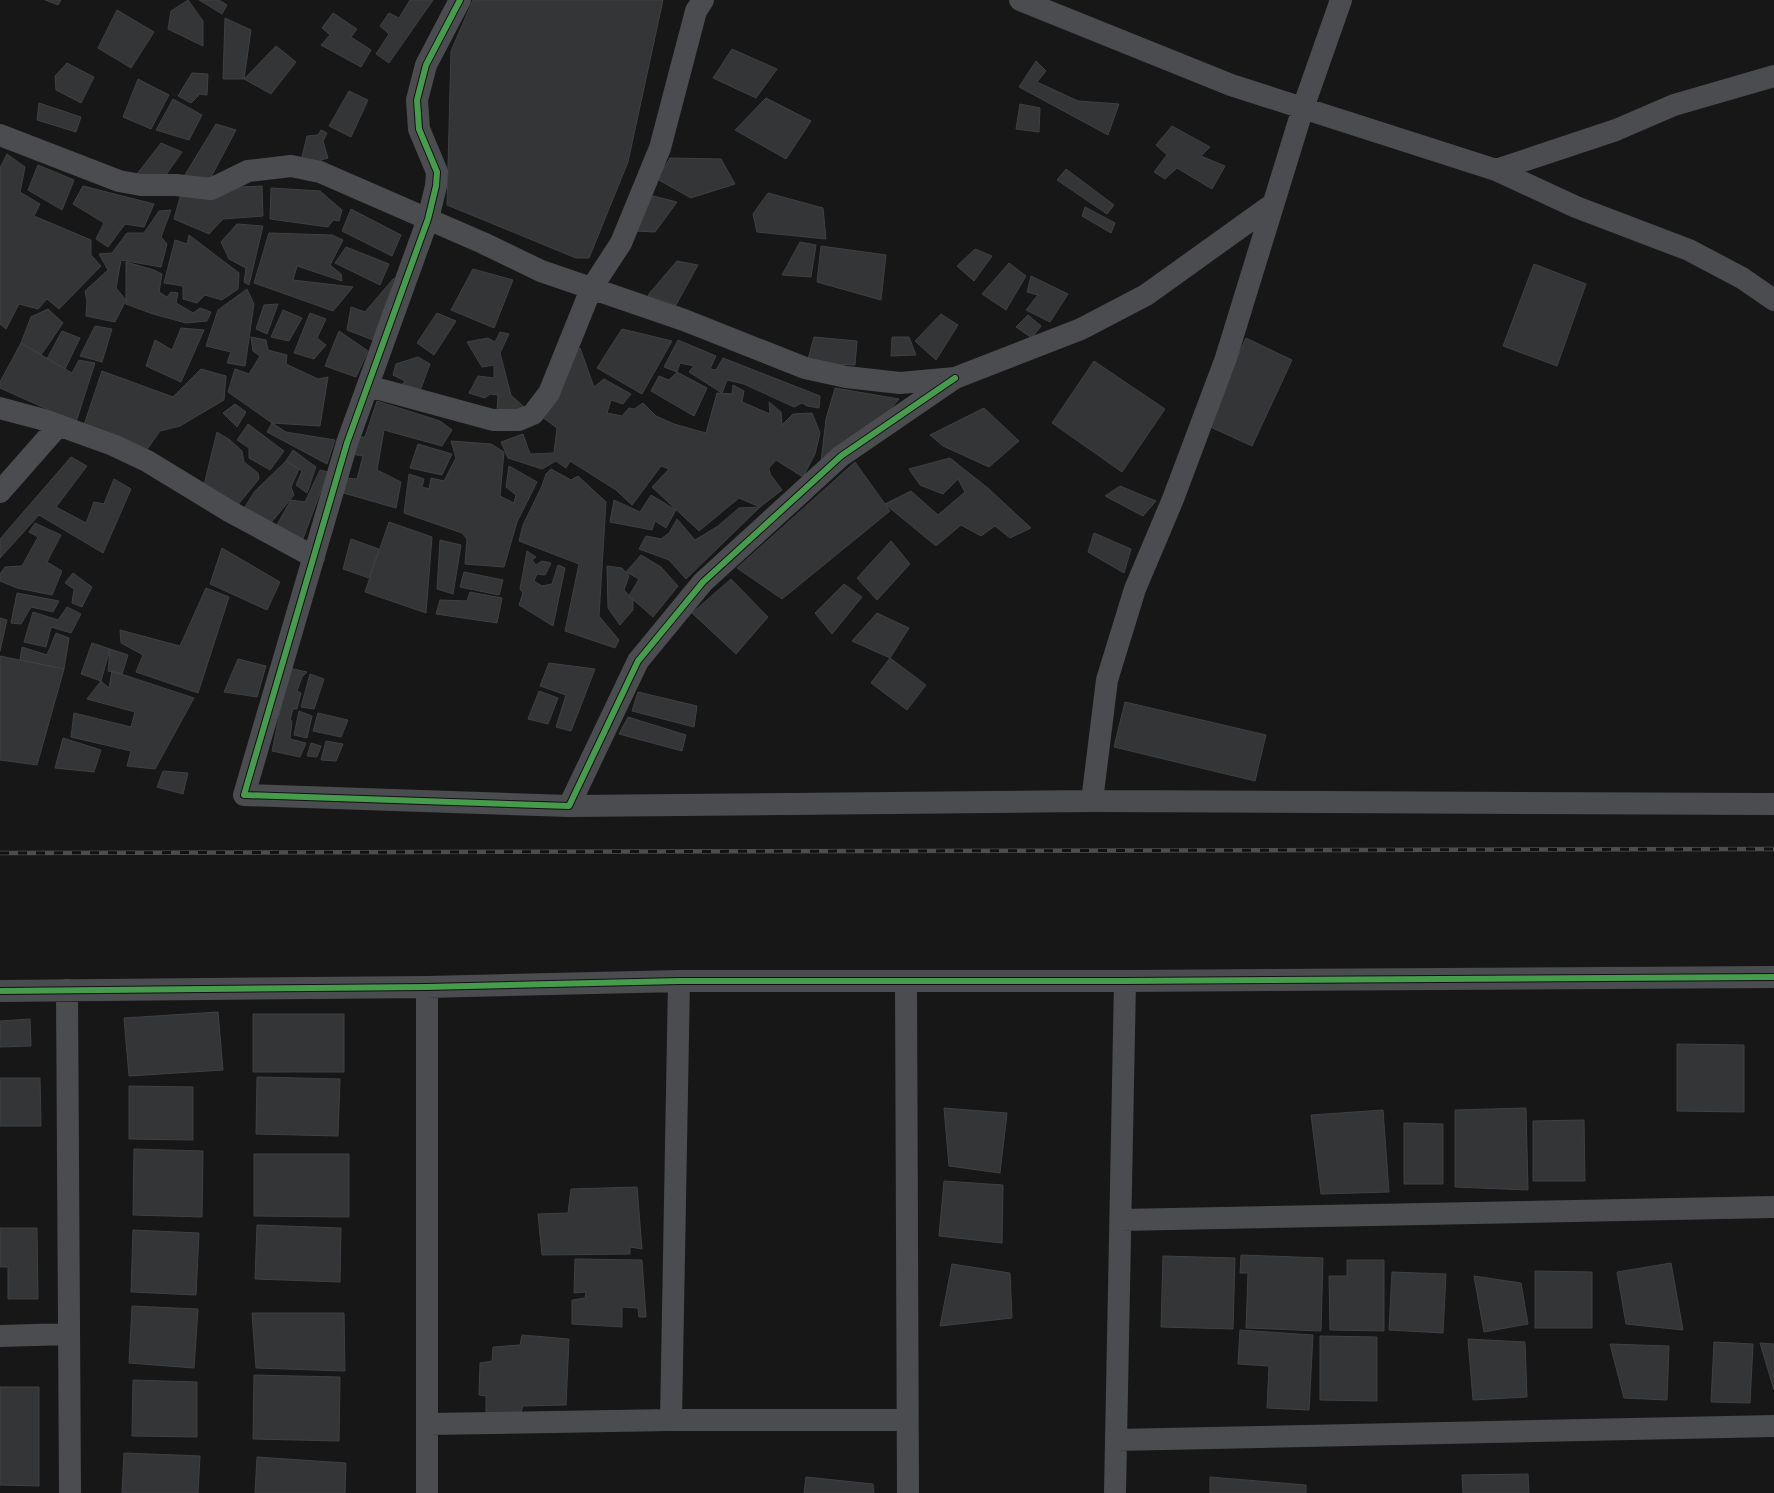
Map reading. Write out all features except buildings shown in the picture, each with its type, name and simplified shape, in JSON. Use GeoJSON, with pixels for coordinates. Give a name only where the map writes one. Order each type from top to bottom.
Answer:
{"type":"FeatureCollection","features":[{"type":"Feature","properties":{"kind":"street"},"geometry":{"type":"LineString","coordinates":[[460,0],[426,65],[417,100],[419,129],[436,172],[436,186],[428,219],[347,443],[244,795],[569,806],[1092,801],[1774,804]]}},
{"type":"Feature","properties":{"kind":"street"},"geometry":{"type":"LineString","coordinates":[[368,386],[493,420],[519,420],[533,414],[549,393],[591,289],[621,243],[660,148],[696,11],[703,0]]}},
{"type":"Feature","properties":{"kind":"street"},"geometry":{"type":"LineString","coordinates":[[1020,0],[1231,85],[1496,170],[1576,207],[1690,250],[1742,278],[1774,300]]}},
{"type":"Feature","properties":{"kind":"street"},"geometry":{"type":"LineString","coordinates":[[1092,801],[1106,680],[1134,589],[1173,499],[1226,358],[1303,108],[1341,0]]}},
{"type":"Feature","properties":{"kind":"street"},"geometry":{"type":"LineString","coordinates":[[1496,170],[1616,130],[1674,105],[1774,76]]}},
{"type":"Feature","properties":{"kind":"street"},"geometry":{"type":"LineString","coordinates":[[0,135],[119,181],[141,185],[176,185],[211,189],[248,171],[291,166],[320,172],[483,243],[541,271],[684,320],[806,368],[846,377],[900,383],[955,378]]}},
{"type":"Feature","properties":{"kind":"street"},"geometry":{"type":"LineString","coordinates":[[569,806],[638,661],[703,582],[841,456],[955,378],[1081,329],[1146,295],[1273,204]]}},
{"type":"Feature","properties":{"kind":"street"},"geometry":{"type":"LineString","coordinates":[[0,408],[59,425],[113,445],[147,460],[229,511],[314,557]]}},
{"type":"Feature","properties":{"kind":"street"},"geometry":{"type":"LineString","coordinates":[[0,492],[59,425]]}},
{"type":"Feature","properties":{"kind":"street"},"geometry":{"type":"LineString","coordinates":[[0,991],[426,988],[679,981],[1125,981],[1774,976]]}},
{"type":"Feature","properties":{"kind":"street"},"geometry":{"type":"LineString","coordinates":[[670,1420],[679,981]]}},
{"type":"Feature","properties":{"kind":"street"},"geometry":{"type":"LineString","coordinates":[[906,981],[908,1493]]}},
{"type":"Feature","properties":{"kind":"street"},"geometry":{"type":"LineString","coordinates":[[1115,1493],[1125,981]]}},
{"type":"Feature","properties":{"kind":"street"},"geometry":{"type":"LineString","coordinates":[[426,988],[427,1493]]}},
{"type":"Feature","properties":{"kind":"street"},"geometry":{"type":"LineString","coordinates":[[67,990],[70,1493]]}},
{"type":"Feature","properties":{"kind":"street"},"geometry":{"type":"LineString","coordinates":[[1120,1220],[1774,1206]]}},
{"type":"Feature","properties":{"kind":"street"},"geometry":{"type":"LineString","coordinates":[[0,1336],[69,1334]]}},
{"type":"Feature","properties":{"kind":"street"},"geometry":{"type":"LineString","coordinates":[[427,1424],[670,1420],[907,1420]]}},
{"type":"Feature","properties":{"kind":"street"},"geometry":{"type":"LineString","coordinates":[[1116,1440],[1774,1426]]}},
{"type":"Feature","properties":{"kind":"railway"},"geometry":{"type":"LineString","coordinates":[[0,853],[1774,849]]}},
{"type":"Feature","properties":{"kind":"cycle path"},"geometry":{"type":"LineString","coordinates":[[460,0],[426,65],[417,100],[419,129],[437,172],[436,186],[428,219],[347,443],[244,795],[569,806],[638,661],[703,582],[841,456],[955,378]]}},
{"type":"Feature","properties":{"kind":"cycle path"},"geometry":{"type":"LineString","coordinates":[[0,991],[427,987],[679,981],[1125,981],[1774,977]]}}]}
